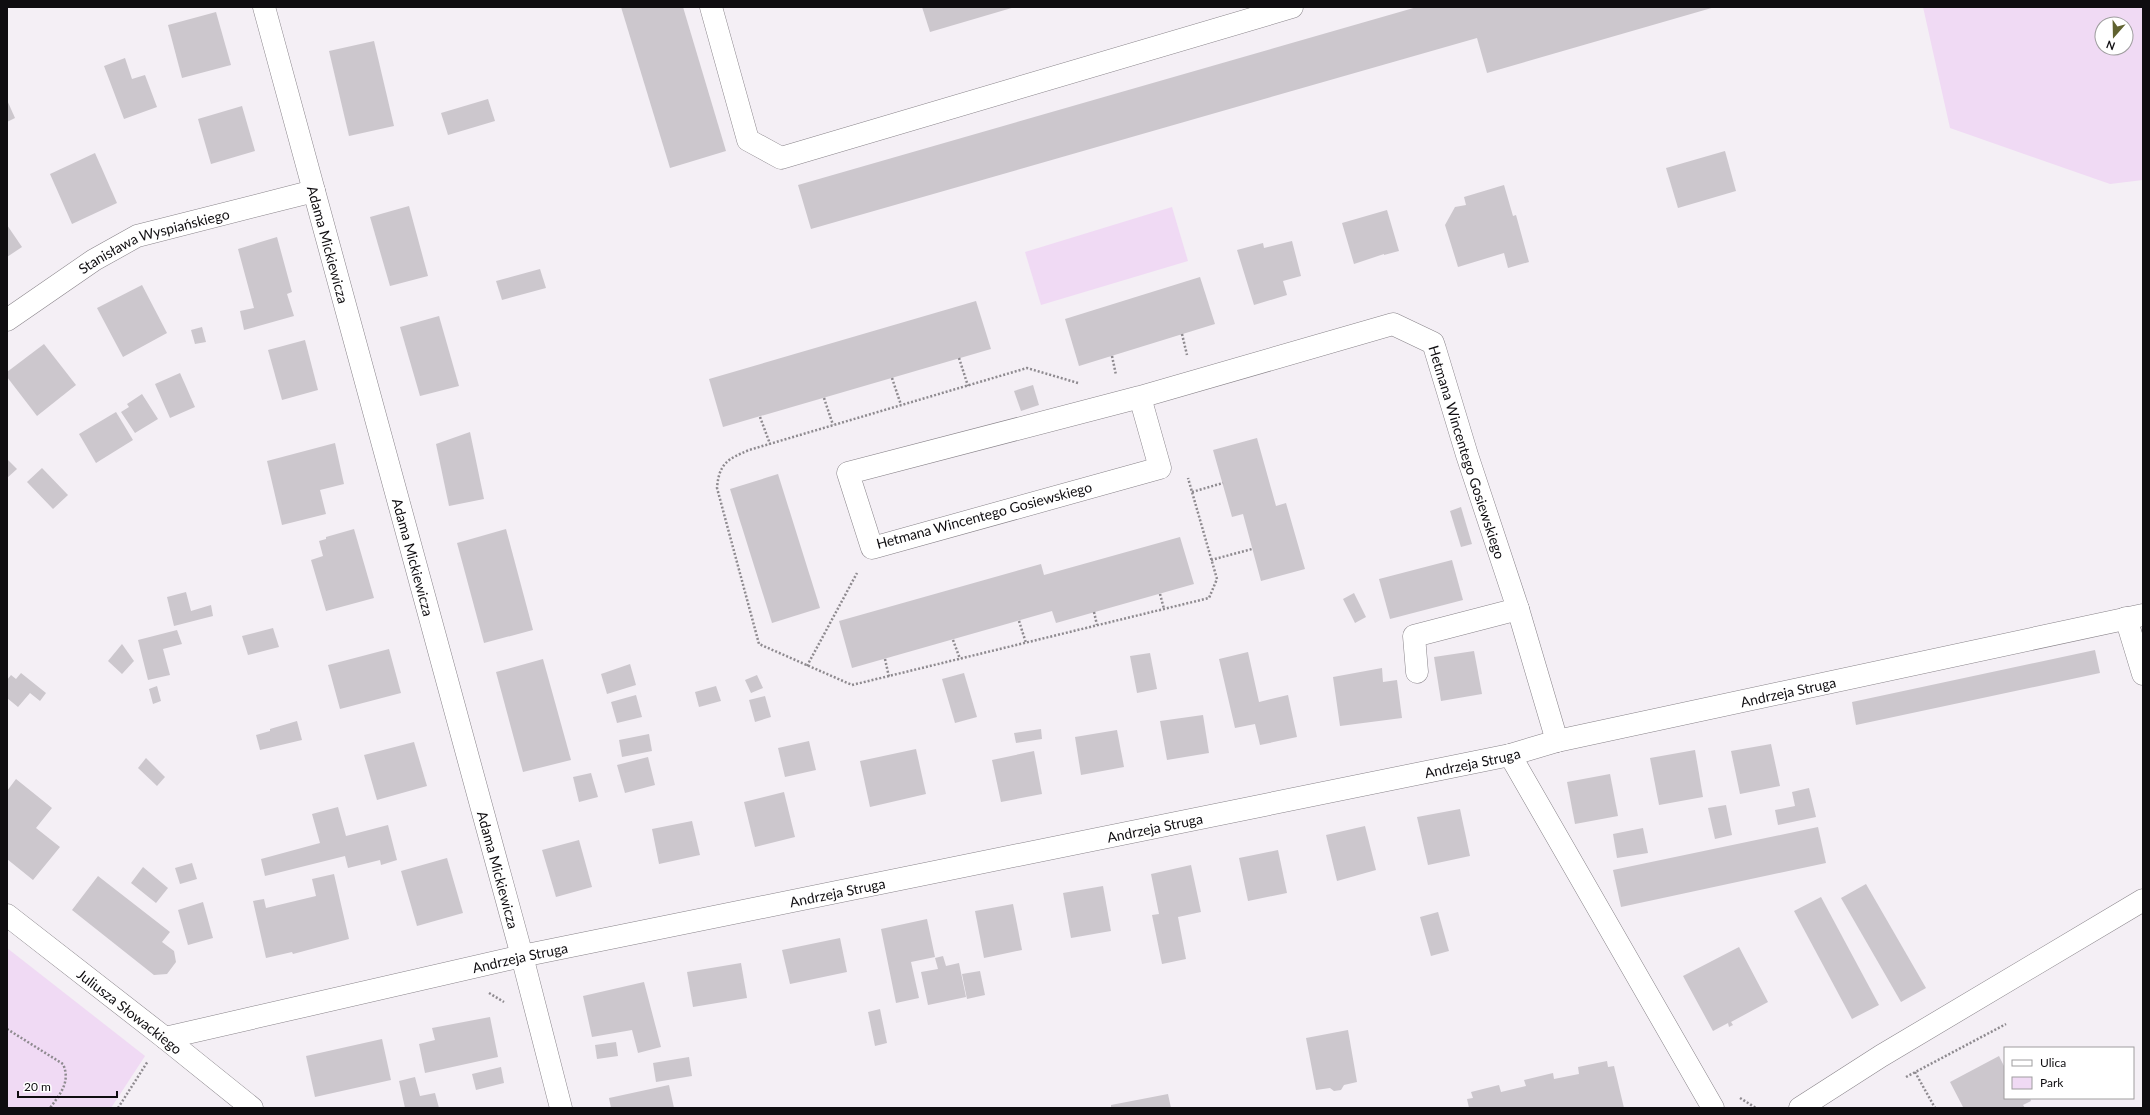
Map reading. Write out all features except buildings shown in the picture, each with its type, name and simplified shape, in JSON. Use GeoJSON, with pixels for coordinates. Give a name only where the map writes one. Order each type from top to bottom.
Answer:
{"type":"FeatureCollection","features":[{"type":"Feature","properties":{"kind":"street","name":"Adama Mickiewicza"},"geometry":{"type":"LineString","coordinates":[[264,7],[522,956],[561,1108]]}},
{"type":"Feature","properties":{"kind":"street"},"geometry":{"type":"LineString","coordinates":[[711,7],[748,140],[781,158],[1292,7]]}},
{"type":"Feature","properties":{"kind":"street","name":"Stanisława Wyspiańskiego"},"geometry":{"type":"LineString","coordinates":[[7,320],[94,260],[137,236],[314,192]]}},
{"type":"Feature","properties":{"kind":"street","name":"Hetmana Wincentego Gosiewskiego"},"geometry":{"type":"LineString","coordinates":[[1140,397],[1160,468],[872,548],[848,472],[1140,397],[1393,324],[1433,343],[1467,455],[1518,609],[1556,741]]}},
{"type":"Feature","properties":{"kind":"street"},"geometry":{"type":"LineString","coordinates":[[1417,672],[1414,636],[1518,609]]}},
{"type":"Feature","properties":{"kind":"street"},"geometry":{"type":"LineString","coordinates":[[2134,617],[2143,674]]}},
{"type":"Feature","properties":{"kind":"street","name":"Andrzeja Struga"},"geometry":{"type":"LineString","coordinates":[[165,1038],[522,956],[1510,755],[1556,741],[2134,617]]}},
{"type":"Feature","properties":{"kind":"street"},"geometry":{"type":"LineString","coordinates":[[1510,755],[1713,1108]]}},
{"type":"Feature","properties":{"kind":"street"},"geometry":{"type":"LineString","coordinates":[[1800,1108],[1880,1056],[2143,900]]}},
{"type":"Feature","properties":{"kind":"street","name":"Juliusza Słowackiego"},"geometry":{"type":"LineString","coordinates":[[7,915],[252,1108]]}},
{"type":"Feature","properties":{"kind":"path"},"geometry":{"type":"LineString","coordinates":[[1182,334],[1188,358]]}},
{"type":"Feature","properties":{"kind":"path"},"geometry":{"type":"LineString","coordinates":[[1112,356],[1117,378]]}},
{"type":"Feature","properties":{"kind":"path"},"geometry":{"type":"LineString","coordinates":[[959,358],[968,386]]}},
{"type":"Feature","properties":{"kind":"path"},"geometry":{"type":"LineString","coordinates":[[892,378],[901,405]]}},
{"type":"Feature","properties":{"kind":"path"},"geometry":{"type":"LineString","coordinates":[[824,398],[833,425]]}},
{"type":"Feature","properties":{"kind":"path"},"geometry":{"type":"LineString","coordinates":[[760,416],[770,444]]}},
{"type":"Feature","properties":{"kind":"path"},"geometry":{"type":"LineString","coordinates":[[1192,492],[1222,483]]}},
{"type":"Feature","properties":{"kind":"path"},"geometry":{"type":"LineString","coordinates":[[807,666],[872,548]]}},
{"type":"Feature","properties":{"kind":"path"},"geometry":{"type":"LineString","coordinates":[[1211,560],[1252,549]]}},
{"type":"Feature","properties":{"kind":"path"},"geometry":{"type":"LineString","coordinates":[[1160,594],[1164,609]]}},
{"type":"Feature","properties":{"kind":"path"},"geometry":{"type":"LineString","coordinates":[[1094,612],[1097,626]]}},
{"type":"Feature","properties":{"kind":"path"},"geometry":{"type":"LineString","coordinates":[[1019,621],[1026,643]]}},
{"type":"Feature","properties":{"kind":"path"},"geometry":{"type":"LineString","coordinates":[[953,640],[960,659]]}},
{"type":"Feature","properties":{"kind":"path"},"geometry":{"type":"LineString","coordinates":[[885,659],[889,676]]}},
{"type":"Feature","properties":{"kind":"path"},"geometry":{"type":"LineString","coordinates":[[1935,1108],[1915,1072],[2006,1024]]}},
{"type":"Feature","properties":{"kind":"path"},"geometry":{"type":"LineString","coordinates":[[7,1029],[63,1064],[66,1074],[65,1085],[50,1108]]}},
{"type":"Feature","properties":{"kind":"path"},"geometry":{"type":"LineString","coordinates":[[118,1108],[149,1060]]}},
{"type":"Feature","properties":{"kind":"green space"},"geometry":{"type":"Polygon","coordinates":[[[1923,7],[2143,7],[2143,180],[2110,184],[1950,128],[1923,7]]]}},
{"type":"Feature","properties":{"kind":"green space"},"geometry":{"type":"Polygon","coordinates":[[[1172,207],[1188,261],[1041,305],[1025,252],[1172,207]]]}},
{"type":"Feature","properties":{"kind":"green space"},"geometry":{"type":"Polygon","coordinates":[[[7,948],[145,1056],[111,1108],[7,1108],[7,948]]]}}]}
